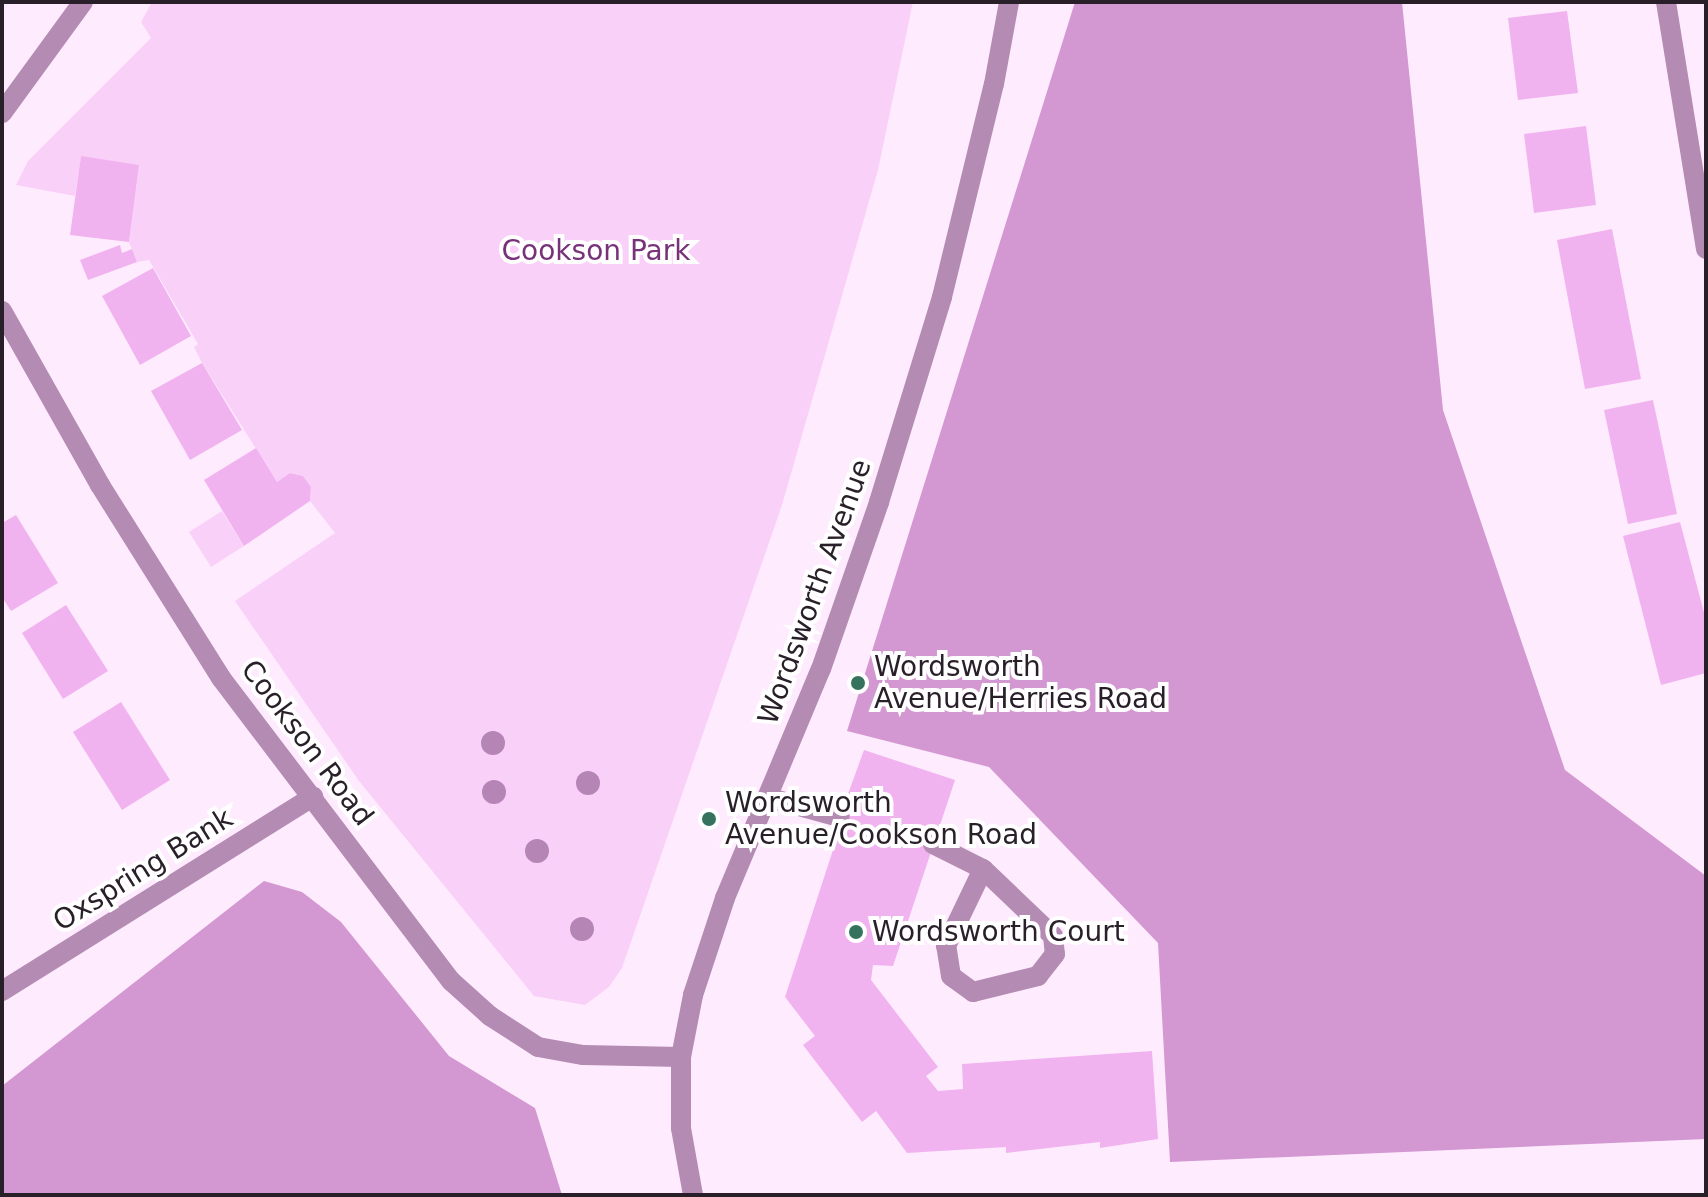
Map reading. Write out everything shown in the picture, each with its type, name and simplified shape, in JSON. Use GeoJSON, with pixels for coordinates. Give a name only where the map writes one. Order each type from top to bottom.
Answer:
{"type":"FeatureCollection","features":[{"type":"Feature","properties":{"kind":"street"},"geometry":{"type":"LineString","coordinates":[[2,113],[83,2]]}},
{"type":"Feature","properties":{"kind":"street","name":"Wordsworth Avenue"},"geometry":{"type":"LineString","coordinates":[[693,1195],[681,1128],[681,1057],[693,995],[725,898],[770,798],[875,515],[942,297],[994,84],[1009,2]]}},
{"type":"Feature","properties":{"kind":"street"},"geometry":{"type":"LineString","coordinates":[[1666,2],[1706,249]]}},
{"type":"Feature","properties":{"kind":"street","name":"Cookson Road"},"geometry":{"type":"LineString","coordinates":[[2,311],[100,485],[221,678],[451,981],[490,1016],[538,1047],[583,1055],[681,1057]]}},
{"type":"Feature","properties":{"kind":"street","name":"Oxspring Bank"},"geometry":{"type":"LineString","coordinates":[[2,991],[313,797]]}},
{"type":"Feature","properties":{"kind":"street"},"geometry":{"type":"LineString","coordinates":[[770,798],[839,817]]}},
{"type":"Feature","properties":{"kind":"street"},"geometry":{"type":"LineString","coordinates":[[933,844],[983,869],[1053,936],[1055,954],[1038,976],[973,992],[951,976],[946,946],[983,869]]}},
{"type":"Feature","properties":{"kind":"green space","name":"Cookson Park"},"geometry":{"type":"Polygon","coordinates":[[[152,2],[913,2],[878,170],[782,505],[622,968],[609,987],[585,1005],[534,996],[359,781],[235,601],[335,533],[310,501],[311,487],[303,476],[290,473],[277,482],[202,363],[194,347],[198,344],[149,260],[137,262],[129,242],[139,165],[81,157],[75,196],[16,185],[28,161],[151,38],[141,22],[152,2]]]}},
{"type":"Feature","properties":{"kind":"green space"},"geometry":{"type":"Polygon","coordinates":[[[222,511],[244,546],[211,567],[189,532],[222,511]]]}},
{"type":"Feature","properties":{"kind":"shaded area"},"geometry":{"type":"Polygon","coordinates":[[[1075,2],[1402,2],[1443,410],[1565,770],[1706,876],[1706,1139],[1170,1162],[1158,943],[989,767],[847,731],[1075,2]]]}},
{"type":"Feature","properties":{"kind":"shaded area"},"geometry":{"type":"Polygon","coordinates":[[[264,881],[302,892],[341,922],[449,1056],[535,1108],[562,1195],[2,1195],[2,1086],[264,881]]]}},
{"type":"Feature","properties":{"kind":"building"},"geometry":{"type":"Polygon","coordinates":[[[1567,11],[1578,93],[1518,100],[1508,18],[1567,11]]]}},
{"type":"Feature","properties":{"kind":"building"},"geometry":{"type":"Polygon","coordinates":[[[1586,126],[1596,205],[1534,213],[1524,134],[1586,126]]]}},
{"type":"Feature","properties":{"kind":"building"},"geometry":{"type":"Polygon","coordinates":[[[81,156],[139,165],[129,242],[70,235],[81,156]]]}},
{"type":"Feature","properties":{"kind":"building"},"geometry":{"type":"Polygon","coordinates":[[[1612,229],[1641,379],[1585,389],[1557,240],[1612,229]]]}},
{"type":"Feature","properties":{"kind":"building"},"geometry":{"type":"Polygon","coordinates":[[[120,245],[122,253],[132,249],[137,262],[88,280],[80,260],[120,245]]]}},
{"type":"Feature","properties":{"kind":"building"},"geometry":{"type":"Polygon","coordinates":[[[153,268],[191,336],[140,365],[102,296],[153,268]]]}},
{"type":"Feature","properties":{"kind":"building"},"geometry":{"type":"Polygon","coordinates":[[[202,363],[242,430],[190,460],[151,391],[202,363]]]}},
{"type":"Feature","properties":{"kind":"building"},"geometry":{"type":"Polygon","coordinates":[[[1653,400],[1677,514],[1628,524],[1604,410],[1653,400]]]}},
{"type":"Feature","properties":{"kind":"building"},"geometry":{"type":"Polygon","coordinates":[[[256,448],[277,482],[290,473],[303,476],[311,487],[310,501],[244,546],[204,480],[256,448]]]}},
{"type":"Feature","properties":{"kind":"building"},"geometry":{"type":"Polygon","coordinates":[[[16,515],[58,583],[11,611],[2,597],[2,523],[16,515]]]}},
{"type":"Feature","properties":{"kind":"building"},"geometry":{"type":"Polygon","coordinates":[[[1680,522],[1706,620],[1706,673],[1661,685],[1623,536],[1680,522]]]}},
{"type":"Feature","properties":{"kind":"building"},"geometry":{"type":"Polygon","coordinates":[[[66,605],[108,671],[63,699],[22,633],[66,605]]]}},
{"type":"Feature","properties":{"kind":"building"},"geometry":{"type":"Polygon","coordinates":[[[121,702],[170,780],[122,810],[73,732],[121,702]]]}},
{"type":"Feature","properties":{"kind":"building","name":"Wordsworth Court"},"geometry":{"type":"Polygon","coordinates":[[[864,750],[955,780],[893,966],[873,965],[871,980],[938,1067],[926,1076],[938,1091],[963,1089],[962,1064],[1152,1051],[1158,1139],[1100,1148],[1100,1142],[1006,1153],[1006,1147],[907,1153],[876,1111],[862,1122],[803,1045],[815,1036],[785,997],[833,850],[828,849],[864,750]]]}},
{"type":"Feature","properties":{"kind":"place","name":"Wordsworth Avenue/Herries Road"},"geometry":{"type":"Point","coordinates":[858,683]}},
{"type":"Feature","properties":{"kind":"place","name":"Wordsworth Avenue/Cookson Road"},"geometry":{"type":"Point","coordinates":[709,819]}},
{"type":"Feature","properties":{"kind":"place","name":"Wordsworth Court"},"geometry":{"type":"Point","coordinates":[856,932]}}]}
